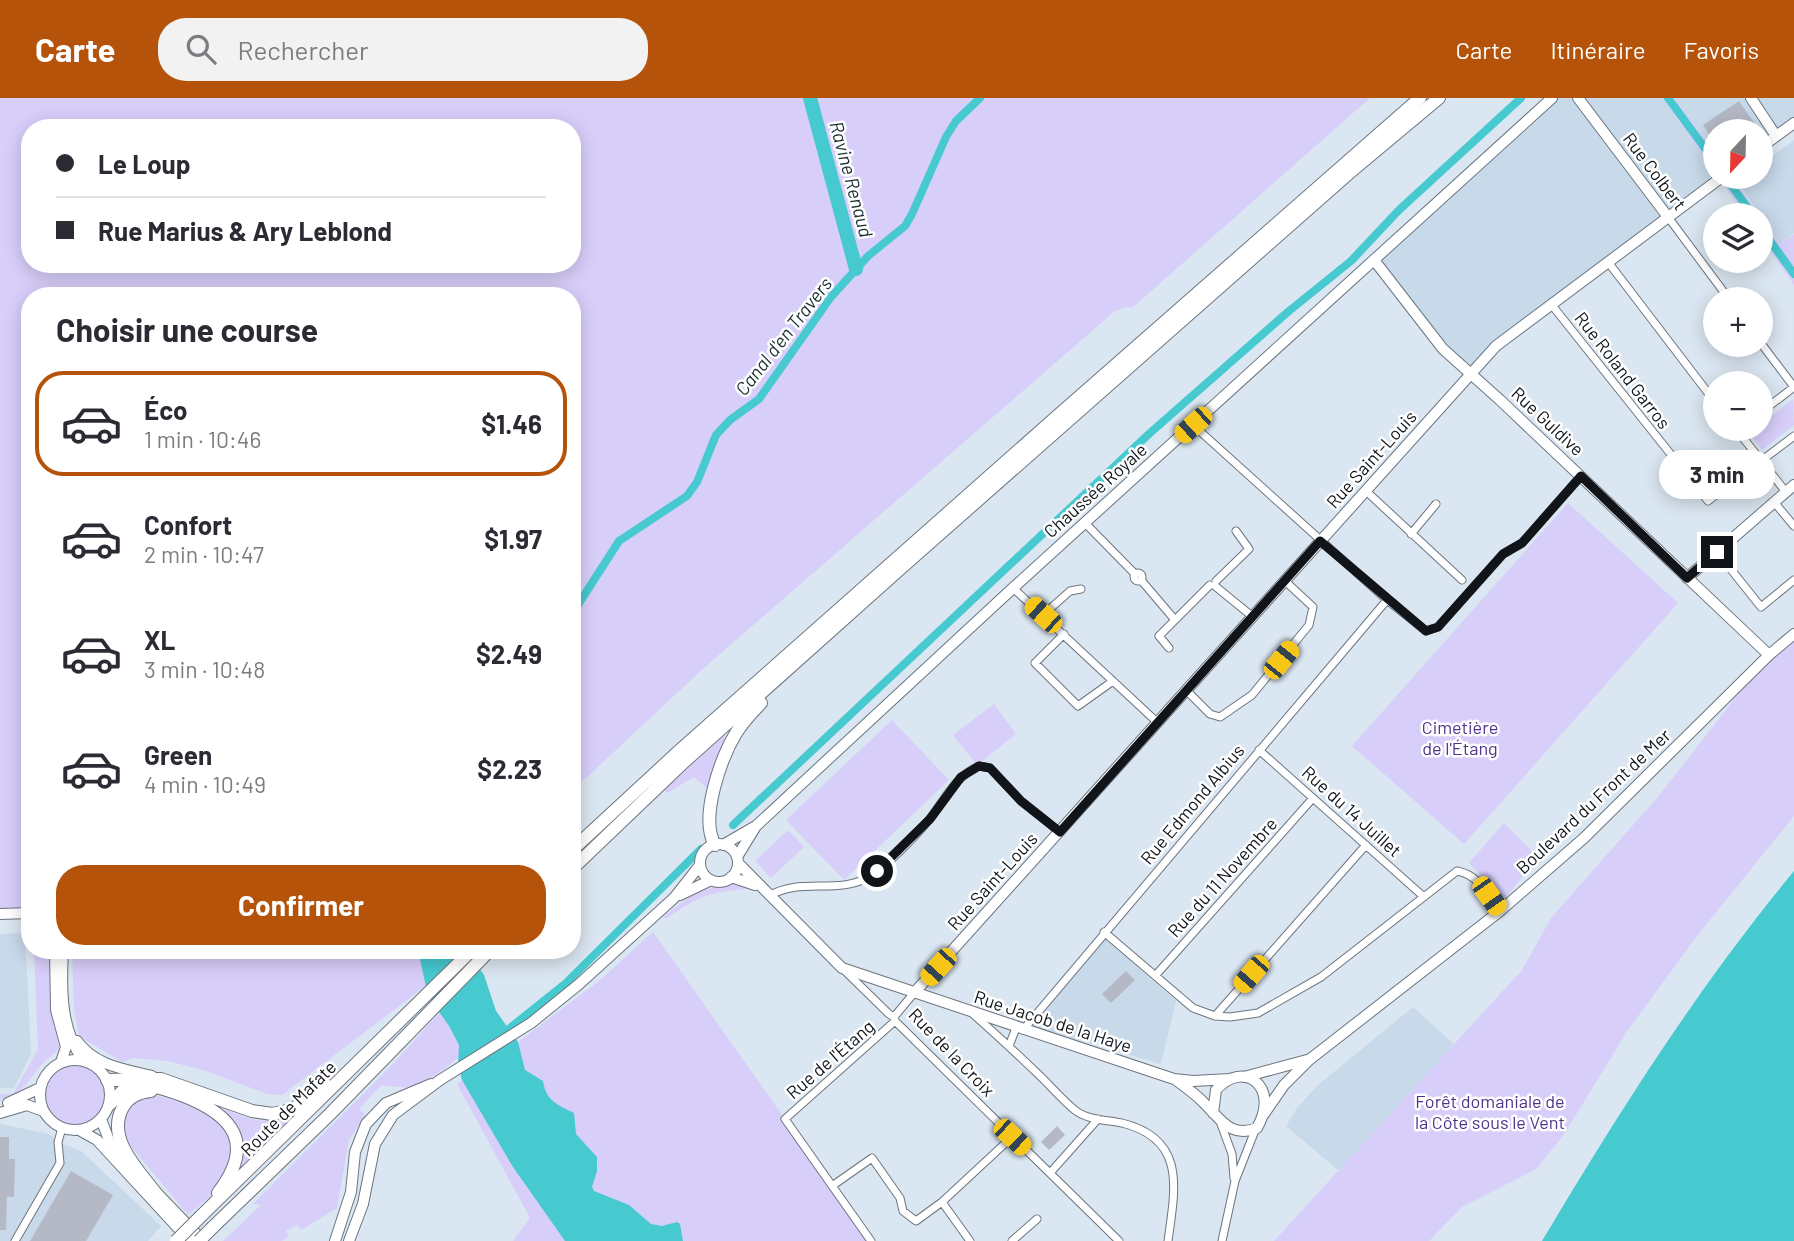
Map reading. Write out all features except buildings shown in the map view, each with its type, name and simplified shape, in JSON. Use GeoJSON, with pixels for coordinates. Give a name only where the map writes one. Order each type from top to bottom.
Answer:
{"type":"FeatureCollection","features":[{"type":"Feature","properties":{"kind":"highway"},"geometry":{"type":"LineString","coordinates":[[581,842],[1034,436],[1420,98]]}},
{"type":"Feature","properties":{"kind":"highway"},"geometry":{"type":"LineString","coordinates":[[581,860],[665,780],[901,568],[1348,174],[1439,98]]}},
{"type":"Feature","properties":{"kind":"highway"},"geometry":{"type":"LineString","coordinates":[[719,845],[709,832],[710,811],[727,752],[740,727],[792,668]]}},
{"type":"Feature","properties":{"kind":"highway","name":"Route de Mafate"},"geometry":{"type":"LineString","coordinates":[[176,1241],[463,959]]}},
{"type":"Feature","properties":{"kind":"highway","name":"Route de Mafate"},"geometry":{"type":"LineString","coordinates":[[201,1241],[482,959]]}},
{"type":"Feature","properties":{"kind":"highway"},"geometry":{"type":"LineString","coordinates":[[107,1080],[161,1079],[252,1111],[272,1114],[284,1112],[305,1102],[381,1040]]}},
{"type":"Feature","properties":{"kind":"highway"},"geometry":{"type":"LineString","coordinates":[[110,1104],[118,1093],[133,1086],[152,1086],[202,1103],[217,1112],[235,1132],[238,1150],[234,1168],[201,1216]]}},
{"type":"Feature","properties":{"kind":"highway"},"geometry":{"type":"LineString","coordinates":[[158,1195],[120,1142],[116,1126],[122,1108],[137,1093],[148,1090],[172,1092]]}},
{"type":"Feature","properties":{"kind":"main road","name":"Chaussée Royale"},"geometry":{"type":"LineString","coordinates":[[719,845],[756,826],[1013,588],[1552,98]]}},
{"type":"Feature","properties":{"kind":"main road","name":"Rue Colbert"},"geometry":{"type":"LineString","coordinates":[[1578,98],[1668,217]]}},
{"type":"Feature","properties":{"kind":"main road"},"geometry":{"type":"LineString","coordinates":[[1751,98],[1776,136]]}},
{"type":"Feature","properties":{"kind":"main road"},"geometry":{"type":"LineString","coordinates":[[1773,138],[1794,123]]}},
{"type":"Feature","properties":{"kind":"main road","name":"Rue Saint-Louis"},"geometry":{"type":"LineString","coordinates":[[914,993],[1502,341],[1706,189]]}},
{"type":"Feature","properties":{"kind":"main road","name":"Rue Guldive"},"geometry":{"type":"LineString","coordinates":[[1374,260],[1435,340],[1769,655]]}},
{"type":"Feature","properties":{"kind":"main road"},"geometry":{"type":"LineString","coordinates":[[1687,578],[1790,488]]}},
{"type":"Feature","properties":{"kind":"main road","name":"Boulevard du Front de Mer"},"geometry":{"type":"LineString","coordinates":[[1264,1114],[1284,1085],[1309,1060],[1500,911],[1584,838],[1769,655],[1794,634]]}},
{"type":"Feature","properties":{"kind":"main road","name":"Chaussée Royale"},"geometry":{"type":"LineString","coordinates":[[737,860],[756,826]]}},
{"type":"Feature","properties":{"kind":"main road"},"geometry":{"type":"LineString","coordinates":[[349,1241],[363,1204],[379,1134],[393,1115],[440,1080],[531,1023],[578,985],[674,898],[700,865],[705,850],[719,845],[734,851],[737,860],[731,877],[721,881],[711,880],[674,898]]}},
{"type":"Feature","properties":{"kind":"main road","name":"Rue de la Croix"},"geometry":{"type":"LineString","coordinates":[[737,860],[765,892],[842,968]]}},
{"type":"Feature","properties":{"kind":"main road"},"geometry":{"type":"LineString","coordinates":[[700,865],[711,880]]}},
{"type":"Feature","properties":{"kind":"main road","name":"Rue de la Croix"},"geometry":{"type":"LineString","coordinates":[[731,877],[765,892]]}},
{"type":"Feature","properties":{"kind":"main road"},"geometry":{"type":"LineString","coordinates":[[0,914],[21,913]]}},
{"type":"Feature","properties":{"kind":"main road"},"geometry":{"type":"LineString","coordinates":[[55,959],[56,1010],[66,1047],[61,1062]]}},
{"type":"Feature","properties":{"kind":"main road"},"geometry":{"type":"LineString","coordinates":[[63,959],[63,1008],[78,1053],[84,1061]]}},
{"type":"Feature","properties":{"kind":"main road","name":"Rue Jacob de la Haye"},"geometry":{"type":"LineString","coordinates":[[842,968],[1174,1079],[1230,1079]]}},
{"type":"Feature","properties":{"kind":"main road"},"geometry":{"type":"LineString","coordinates":[[69,1030],[82,1048],[116,1069],[161,1079]]}},
{"type":"Feature","properties":{"kind":"main road","name":"Boulevard du Front de Mer"},"geometry":{"type":"LineString","coordinates":[[1244,1077],[1309,1060]]}},
{"type":"Feature","properties":{"kind":"main road"},"geometry":{"type":"LineString","coordinates":[[0,1113],[27,1105],[43,1111],[51,1121],[62,1128],[79,1130],[91,1127],[101,1119],[110,1104],[107,1080],[95,1066],[84,1061],[61,1062],[50,1070],[40,1088],[43,1111]]}},
{"type":"Feature","properties":{"kind":"main road"},"geometry":{"type":"LineString","coordinates":[[1244,1077],[1261,1088],[1266,1105],[1257,1128],[1238,1131],[1221,1124],[1213,1112],[1216,1090],[1230,1079],[1244,1077]]}},
{"type":"Feature","properties":{"kind":"main road","name":"Rue Jacob de la Haye"},"geometry":{"type":"LineString","coordinates":[[1174,1079],[1195,1094],[1213,1112]]}},
{"type":"Feature","properties":{"kind":"main road"},"geometry":{"type":"LineString","coordinates":[[335,1241],[351,1192],[355,1152],[369,1119],[386,1103],[440,1080]]}},
{"type":"Feature","properties":{"kind":"main road"},"geometry":{"type":"LineString","coordinates":[[0,1106],[40,1088]]}},
{"type":"Feature","properties":{"kind":"main road"},"geometry":{"type":"LineString","coordinates":[[101,1119],[110,1143],[201,1241]]}},
{"type":"Feature","properties":{"kind":"main road"},"geometry":{"type":"LineString","coordinates":[[79,1130],[97,1140],[190,1241]]}},
{"type":"Feature","properties":{"kind":"street","name":"Rue Colbert"},"geometry":{"type":"LineString","coordinates":[[1668,217],[1720,287]]}},
{"type":"Feature","properties":{"kind":"street"},"geometry":{"type":"LineString","coordinates":[[1608,262],[1703,386]]}},
{"type":"Feature","properties":{"kind":"street","name":"Rue Roland Garros"},"geometry":{"type":"LineString","coordinates":[[1551,304],[1708,501],[1761,461]]}},
{"type":"Feature","properties":{"kind":"street"},"geometry":{"type":"LineString","coordinates":[[1771,357],[1794,387],[1773,403]]}},
{"type":"Feature","properties":{"kind":"street"},"geometry":{"type":"LineString","coordinates":[[1193,425],[1320,541],[1426,631],[1438,627],[1503,554],[1522,543],[1581,476]]}},
{"type":"Feature","properties":{"kind":"street"},"geometry":{"type":"LineString","coordinates":[[1761,461],[1794,436]]}},
{"type":"Feature","properties":{"kind":"street"},"geometry":{"type":"LineString","coordinates":[[1746,441],[1761,461],[1790,488]]}},
{"type":"Feature","properties":{"kind":"street"},"geometry":{"type":"LineString","coordinates":[[1366,491],[1462,580]]}},
{"type":"Feature","properties":{"kind":"street"},"geometry":{"type":"LineString","coordinates":[[1774,502],[1794,526]]}},
{"type":"Feature","properties":{"kind":"street"},"geometry":{"type":"LineString","coordinates":[[1410,534],[1436,504]]}},
{"type":"Feature","properties":{"kind":"street"},"geometry":{"type":"LineString","coordinates":[[1085,523],[1138,577],[1175,620]]}},
{"type":"Feature","properties":{"kind":"street"},"geometry":{"type":"LineString","coordinates":[[1169,648],[1159,636],[1249,549],[1236,531]]}},
{"type":"Feature","properties":{"kind":"street"},"geometry":{"type":"LineString","coordinates":[[1717,552],[1761,607],[1794,580]]}},
{"type":"Feature","properties":{"kind":"street"},"geometry":{"type":"LineString","coordinates":[[1186,691],[1210,714],[1220,717],[1252,695],[1309,625],[1312,617],[1313,607],[1284,581]]}},
{"type":"Feature","properties":{"kind":"street"},"geometry":{"type":"LineString","coordinates":[[1214,584],[1253,617]]}},
{"type":"Feature","properties":{"kind":"street"},"geometry":{"type":"LineString","coordinates":[[1013,588],[1158,723]]}},
{"type":"Feature","properties":{"kind":"street"},"geometry":{"type":"LineString","coordinates":[[1043,615],[1070,592],[1081,589]]}},
{"type":"Feature","properties":{"kind":"street","name":"Rue Edmond Albius"},"geometry":{"type":"LineString","coordinates":[[1009,1046],[1020,1029],[1387,600]]}},
{"type":"Feature","properties":{"kind":"street"},"geometry":{"type":"LineString","coordinates":[[1064,634],[1035,663],[1078,706],[1113,681]]}},
{"type":"Feature","properties":{"kind":"street","name":"Rue du 14 Juillet"},"geometry":{"type":"LineString","coordinates":[[1259,750],[1424,897]]}},
{"type":"Feature","properties":{"kind":"street"},"geometry":{"type":"LineString","coordinates":[[765,892],[788,887],[846,886],[870,876],[930,819],[961,777],[979,766],[990,768],[1021,801],[1060,832]]}},
{"type":"Feature","properties":{"kind":"street","name":"Rue du 11 Novembre"},"geometry":{"type":"LineString","coordinates":[[1155,976],[1313,798]]}},
{"type":"Feature","properties":{"kind":"street"},"geometry":{"type":"LineString","coordinates":[[1214,1016],[1366,845]]}},
{"type":"Feature","properties":{"kind":"street"},"geometry":{"type":"LineString","coordinates":[[1104,932],[1193,1008],[1214,1016],[1230,1017],[1258,1013],[1321,977],[1457,871],[1470,874],[1479,882],[1500,911]]}},
{"type":"Feature","properties":{"kind":"street","name":"Rue de la Croix"},"geometry":{"type":"LineString","coordinates":[[842,968],[1119,1241]]}},
{"type":"Feature","properties":{"kind":"street","name":"Rue de l'Étang"},"geometry":{"type":"LineString","coordinates":[[832,1186],[785,1119],[895,1019],[914,993]]}},
{"type":"Feature","properties":{"kind":"street"},"geometry":{"type":"LineString","coordinates":[[972,1013],[1075,1110],[1098,1119],[1138,1127],[1155,1137],[1165,1149],[1174,1169],[1175,1189],[1168,1241]]}},
{"type":"Feature","properties":{"kind":"street"},"geometry":{"type":"LineString","coordinates":[[1050,1173],[1098,1119]]}},
{"type":"Feature","properties":{"kind":"street"},"geometry":{"type":"LineString","coordinates":[[1221,1124],[1232,1154],[1235,1181]]}},
{"type":"Feature","properties":{"kind":"street"},"geometry":{"type":"LineString","coordinates":[[15,1241],[60,1163],[58,1142],[62,1128]]}},
{"type":"Feature","properties":{"kind":"street"},"geometry":{"type":"LineString","coordinates":[[1222,1241],[1235,1181],[1257,1128]]}},
{"type":"Feature","properties":{"kind":"street"},"geometry":{"type":"LineString","coordinates":[[871,1241],[832,1186],[872,1158],[900,1198],[903,1212],[916,1221],[942,1202],[1012,1137]]}},
{"type":"Feature","properties":{"kind":"street"},"geometry":{"type":"LineString","coordinates":[[942,1202],[970,1241]]}},
{"type":"Feature","properties":{"kind":"street"},"geometry":{"type":"LineString","coordinates":[[1012,1241],[1037,1219]]}},
{"type":"Feature","properties":{"kind":"shaded area"},"geometry":{"type":"Polygon","coordinates":[[[1552,98],[1794,98],[1794,123],[1773,139],[1773,119],[1703,119],[1703,186],[1502,341],[1471,373],[1374,260],[1552,98]]]}},
{"type":"Feature","properties":{"kind":"shaded area"},"geometry":{"type":"Polygon","coordinates":[[[1794,140],[1794,233],[1780,244],[1773,234],[1773,203],[1752,203],[1742,189],[1773,189],[1773,156],[1794,140]]]}},
{"type":"Feature","properties":{"kind":"shaded area"},"geometry":{"type":"Polygon","coordinates":[[[21,933],[21,959],[26,959],[31,1054],[14,1088],[0,1088],[0,934],[21,933]]]}},
{"type":"Feature","properties":{"kind":"shaded area"},"geometry":{"type":"Polygon","coordinates":[[[1104,938],[1176,1001],[1161,1064],[1029,1025],[1104,938]]]}},
{"type":"Feature","properties":{"kind":"shaded area"},"geometry":{"type":"Polygon","coordinates":[[[1413,1007],[1454,1044],[1339,1171],[1286,1126],[1297,1108],[1318,1085],[1413,1007]]]}},
{"type":"Feature","properties":{"kind":"shaded area"},"geometry":{"type":"Polygon","coordinates":[[[0,1124],[49,1134],[58,1142],[81,1151],[161,1226],[148,1241],[0,1241],[0,1124]]]}},
{"type":"Feature","properties":{"kind":"green space"},"geometry":{"type":"Polygon","coordinates":[[[0,98],[1370,98],[1132,308],[1125,307],[1115,311],[706,666],[581,783],[581,287],[21,287],[21,913],[0,914],[0,98]]]}},
{"type":"Feature","properties":{"kind":"green space"},"geometry":{"type":"Polygon","coordinates":[[[1662,98],[1675,98],[1703,136],[1703,155],[1662,98]]]}},
{"type":"Feature","properties":{"kind":"green space"},"geometry":{"type":"Polygon","coordinates":[[[1727,189],[1741,189],[1751,203],[1737,203],[1727,189]]]}},
{"type":"Feature","properties":{"kind":"green space"},"geometry":{"type":"Polygon","coordinates":[[[1794,234],[1794,285],[1773,254],[1773,235],[1780,244],[1794,234]]]}},
{"type":"Feature","properties":{"kind":"green space"},"geometry":{"type":"Polygon","coordinates":[[[1793,399],[1794,425],[1762,450],[1756,441],[1773,441],[1773,415],[1793,399]]]}},
{"type":"Feature","properties":{"kind":"green space","name":"Cimetière de l'Étang"},"geometry":{"type":"Polygon","coordinates":[[[1568,503],[1678,603],[1464,844],[1352,746],[1568,503]]]}},
{"type":"Feature","properties":{"kind":"green space","name":"Forêt domaniale de la Côte sous le Vent"},"geometry":{"type":"Polygon","coordinates":[[[1794,634],[1794,816],[1697,936],[1628,1030],[1563,1136],[1536,1169],[1462,1207],[1429,1241],[1274,1241],[1522,970],[1551,918],[1657,798],[1769,655],[1794,634]]]}},
{"type":"Feature","properties":{"kind":"green space"},"geometry":{"type":"Polygon","coordinates":[[[994,704],[1016,734],[977,765],[953,735],[994,704]]]}},
{"type":"Feature","properties":{"kind":"green space"},"geometry":{"type":"Polygon","coordinates":[[[892,720],[949,780],[844,880],[786,820],[892,720]]]}},
{"type":"Feature","properties":{"kind":"green space"},"geometry":{"type":"Polygon","coordinates":[[[723,737],[727,740],[709,790],[694,777],[667,793],[664,790],[723,737]]]}},
{"type":"Feature","properties":{"kind":"green space"},"geometry":{"type":"Polygon","coordinates":[[[1504,823],[1538,857],[1504,900],[1469,863],[1504,823]]]}},
{"type":"Feature","properties":{"kind":"green space"},"geometry":{"type":"Polygon","coordinates":[[[788,830],[804,847],[771,878],[755,861],[788,830]]]}},
{"type":"Feature","properties":{"kind":"green space"},"geometry":{"type":"Polygon","coordinates":[[[740,883],[752,888],[706,896],[666,919],[663,917],[698,892],[740,883]]]}},
{"type":"Feature","properties":{"kind":"green space"},"geometry":{"type":"Polygon","coordinates":[[[653,932],[871,1241],[513,1241],[530,1218],[457,1084],[462,1080],[458,1058],[436,1075],[409,1088],[381,1085],[359,1109],[366,1115],[349,1140],[337,1208],[301,1230],[297,1225],[286,1231],[289,1237],[282,1241],[223,1241],[261,1205],[253,1204],[394,1063],[439,1013],[424,987],[282,1095],[267,1094],[206,1071],[168,1061],[133,1058],[122,1062],[79,1036],[74,1009],[72,959],[472,959],[484,975],[496,1011],[518,1042],[599,981],[653,932]]]}},
{"type":"Feature","properties":{"kind":"green space"},"geometry":{"type":"Polygon","coordinates":[[[34,959],[49,959],[51,1015],[59,1047],[20,1090],[8,1097],[0,1100],[0,1094],[13,1094],[38,1049],[34,959]]]}},
{"type":"Feature","properties":{"kind":"green space"},"geometry":{"type":"Polygon","coordinates":[[[75,1064],[93,1070],[101,1078],[107,1096],[101,1114],[93,1122],[75,1128],[57,1122],[49,1114],[43,1096],[49,1078],[57,1070],[75,1064]]]}},
{"type":"Feature","properties":{"kind":"green space"},"geometry":{"type":"Polygon","coordinates":[[[154,1095],[202,1110],[225,1129],[231,1142],[231,1158],[222,1183],[188,1215],[125,1139],[123,1114],[138,1098],[154,1095]]]}},
{"type":"Feature","properties":{"kind":"green space"},"geometry":{"type":"Polygon","coordinates":[[[213,1104],[261,1121],[280,1120],[290,1116],[292,1118],[240,1169],[241,1153],[213,1104]]]}},
{"type":"Feature","properties":{"kind":"water"},"geometry":{"type":"Polygon","coordinates":[[[1794,871],[1794,1241],[1542,1241],[1661,1051],[1724,960],[1794,871]]]}},
{"type":"Feature","properties":{"kind":"water"},"geometry":{"type":"Polygon","coordinates":[[[420,959],[472,959],[484,975],[496,1011],[518,1042],[525,1070],[543,1081],[547,1093],[554,1101],[574,1113],[576,1134],[597,1157],[597,1171],[592,1187],[594,1191],[629,1205],[651,1224],[662,1226],[677,1222],[680,1224],[683,1241],[565,1241],[513,1167],[462,1080],[458,1064],[459,1045],[428,996],[420,959]]]}},
{"type":"Feature","properties":{"kind":"waterway","name":"Ravine Renaud"},"geometry":{"type":"LineString","coordinates":[[810,98],[856,269]]}},
{"type":"Feature","properties":{"kind":"waterway","name":"Canal d'en Travers"},"geometry":{"type":"LineString","coordinates":[[581,600],[619,541],[687,496],[697,482],[716,435],[730,420],[759,399],[831,297],[868,256],[905,226],[946,137],[956,121],[980,98]]}},
{"type":"Feature","properties":{"kind":"waterway"},"geometry":{"type":"LineString","coordinates":[[733,825],[1150,433],[1289,311],[1351,261],[1399,210],[1521,98]]}},
{"type":"Feature","properties":{"kind":"waterway"},"geometry":{"type":"LineString","coordinates":[[1668,98],[1703,146]]}},
{"type":"Feature","properties":{"kind":"waterway"},"geometry":{"type":"LineString","coordinates":[[1734,189],[1744,203]]}},
{"type":"Feature","properties":{"kind":"waterway"},"geometry":{"type":"LineString","coordinates":[[1773,245],[1794,274]]}},
{"type":"Feature","properties":{"kind":"waterway"},"geometry":{"type":"LineString","coordinates":[[510,1028],[566,983],[701,849]]}},
{"type":"Feature","properties":{"kind":"route"},"geometry":{"type":"LineString","coordinates":[[877,871],[930,819],[955,783],[979,766],[990,768],[1021,801],[1060,832],[1320,541],[1426,631],[1438,627],[1503,554],[1510,547],[1522,543],[1581,476],[1687,578],[1717,552]]}}]}
